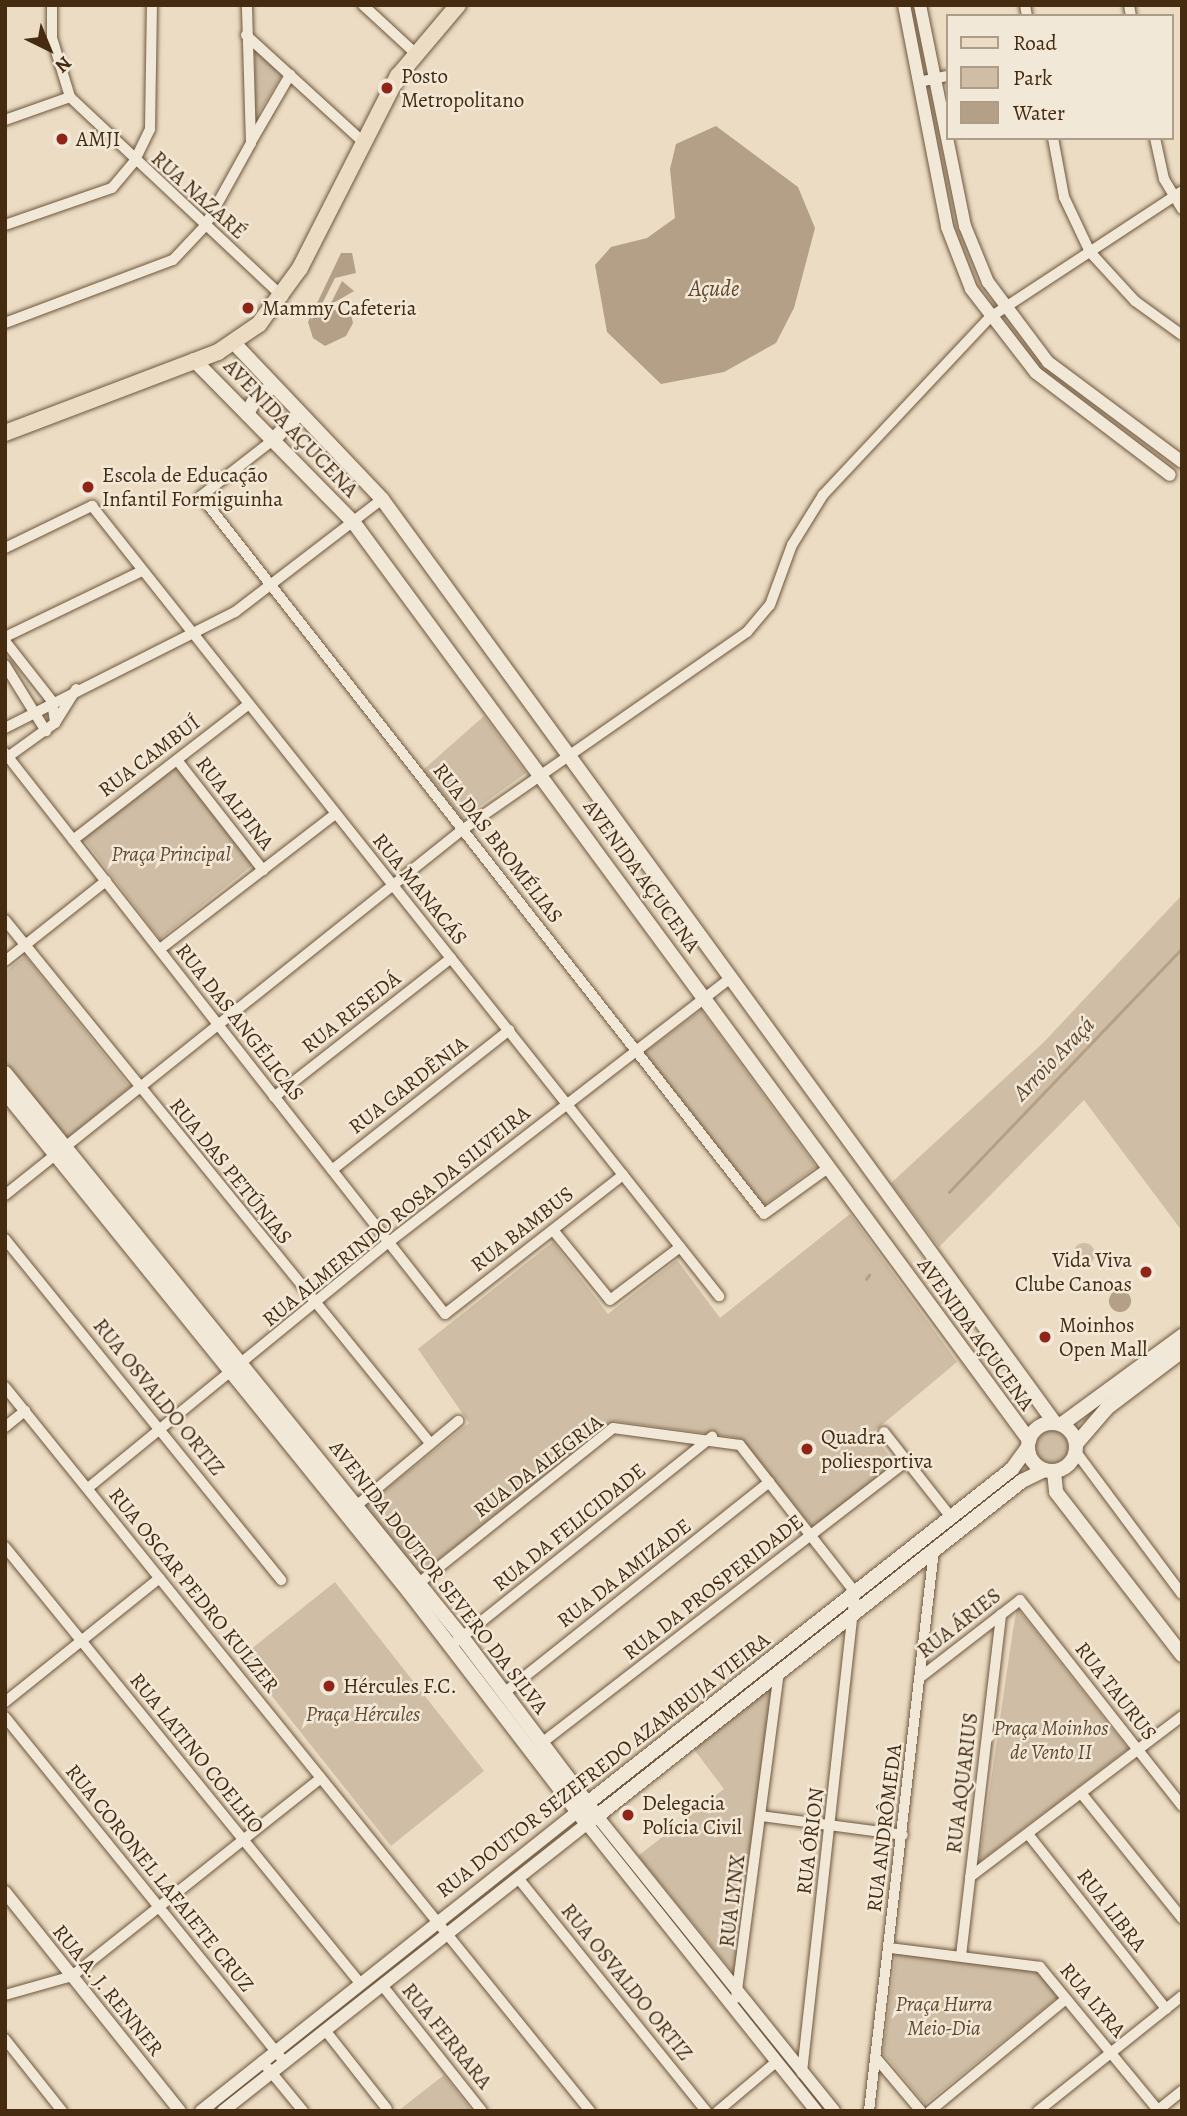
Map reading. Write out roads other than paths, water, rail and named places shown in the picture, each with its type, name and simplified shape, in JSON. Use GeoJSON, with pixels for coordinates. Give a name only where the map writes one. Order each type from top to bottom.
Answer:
{"type":"FeatureCollection","features":[{"type":"Feature","properties":{"kind":"main road"},"geometry":{"type":"LineString","coordinates":[[7,430],[234,344],[283,297],[363,142],[415,52],[458,5]]}},
{"type":"Feature","properties":{"kind":"main road","name":"AVENIDA AÇUCENA"},"geometry":{"type":"LineString","coordinates":[[234,344],[382,499],[573,755],[731,978],[1076,1448]]}},
{"type":"Feature","properties":{"kind":"main road","name":"AVENIDA AÇUCENA"},"geometry":{"type":"LineString","coordinates":[[194,360],[354,523],[542,775],[1049,1471]]}},
{"type":"Feature","properties":{"kind":"main road"},"geometry":{"type":"LineString","coordinates":[[247,414],[256,397],[274,386]]}},
{"type":"Feature","properties":{"kind":"main road"},"geometry":{"type":"LineString","coordinates":[[273,440],[300,413]]}},
{"type":"Feature","properties":{"kind":"main road","name":"AVENIDA DOUTOR SEVERO DA SILVA"},"geometry":{"type":"LineString","coordinates":[[5,1073],[59,1148],[352,1510],[592,1820]]}},
{"type":"Feature","properties":{"kind":"main road","name":"AVENIDA DOUTOR SEVERO DA SILVA"},"geometry":{"type":"LineString","coordinates":[[5,1092],[59,1148]]}},
{"type":"Feature","properties":{"kind":"main road"},"geometry":{"type":"LineString","coordinates":[[1058,1423],[1182,1336]]}},
{"type":"Feature","properties":{"kind":"main road"},"geometry":{"type":"LineString","coordinates":[[1076,1448],[1107,1408],[1182,1351]]}},
{"type":"Feature","properties":{"kind":"main road","name":"RUA DOUTOR SEZEFREDO AZAMBUJA VIEIRA"},"geometry":{"type":"LineString","coordinates":[[582,1808],[1012,1469],[1038,1427],[1058,1423]]}},
{"type":"Feature","properties":{"kind":"main road","name":"RUA DOUTOR SEZEFREDO AZAMBUJA VIEIRA"},"geometry":{"type":"LineString","coordinates":[[592,1820],[1016,1486],[1049,1471],[1076,1448]]}},
{"type":"Feature","properties":{"kind":"main road"},"geometry":{"type":"LineString","coordinates":[[1049,1471],[1056,1492],[1182,1655]]}},
{"type":"Feature","properties":{"kind":"main road"},"geometry":{"type":"LineString","coordinates":[[1016,1486],[1056,1492]]}},
{"type":"Feature","properties":{"kind":"main road","name":"AVENIDA DOUTOR SEVERO DA SILVA"},"geometry":{"type":"LineString","coordinates":[[352,1510],[419,1583],[456,1642],[504,1693],[543,1742],[582,1808]]}},
{"type":"Feature","properties":{"kind":"main road"},"geometry":{"type":"LineString","coordinates":[[662,1745],[671,1758]]}},
{"type":"Feature","properties":{"kind":"street","name":"RUA NAZARÉ"},"geometry":{"type":"LineString","coordinates":[[52,5],[52,38],[70,97],[134,162],[283,297]]}},
{"type":"Feature","properties":{"kind":"street"},"geometry":{"type":"LineString","coordinates":[[5,225],[112,188],[134,162],[150,130],[152,5]]}},
{"type":"Feature","properties":{"kind":"street"},"geometry":{"type":"LineString","coordinates":[[247,5],[251,143]]}},
{"type":"Feature","properties":{"kind":"street"},"geometry":{"type":"LineString","coordinates":[[363,5],[415,52]]}},
{"type":"Feature","properties":{"kind":"street"},"geometry":{"type":"LineString","coordinates":[[904,5],[947,227],[989,318],[1063,397],[1170,475],[1181,461],[1056,369],[1004,308],[965,226],[951,140]]}},
{"type":"Feature","properties":{"kind":"street"},"geometry":{"type":"LineString","coordinates":[[920,5],[941,77],[946,108]]}},
{"type":"Feature","properties":{"kind":"street"},"geometry":{"type":"LineString","coordinates":[[246,35],[363,142]]}},
{"type":"Feature","properties":{"kind":"street"},"geometry":{"type":"LineString","coordinates":[[5,323],[173,260],[205,226],[290,75]]}},
{"type":"Feature","properties":{"kind":"street"},"geometry":{"type":"LineString","coordinates":[[919,82],[941,77]]}},
{"type":"Feature","properties":{"kind":"street"},"geometry":{"type":"LineString","coordinates":[[5,120],[70,97]]}},
{"type":"Feature","properties":{"kind":"street"},"geometry":{"type":"LineString","coordinates":[[1052,140],[1064,197],[1090,252],[1135,301],[1182,335]]}},
{"type":"Feature","properties":{"kind":"street"},"geometry":{"type":"LineString","coordinates":[[1157,140],[1182,209]]}},
{"type":"Feature","properties":{"kind":"street"},"geometry":{"type":"LineString","coordinates":[[5,1195],[59,1148],[462,830],[573,755],[757,623],[823,495],[989,318],[1177,194]]}},
{"type":"Feature","properties":{"kind":"street","name":"RUA DAS BROMÉLIAS"},"geometry":{"type":"LineString","coordinates":[[273,440],[201,496],[764,1214],[828,1168]]}},
{"type":"Feature","properties":{"kind":"street"},"geometry":{"type":"LineString","coordinates":[[6,728],[52,701],[193,634],[271,585],[382,499]]}},
{"type":"Feature","properties":{"kind":"street","name":"RUA MANACÁS"},"geometry":{"type":"LineString","coordinates":[[5,548],[92,506],[719,1296]]}},
{"type":"Feature","properties":{"kind":"street"},"geometry":{"type":"LineString","coordinates":[[55,723],[52,701],[5,639],[142,571]]}},
{"type":"Feature","properties":{"kind":"street"},"geometry":{"type":"LineString","coordinates":[[5,665],[38,709],[46,732]]}},
{"type":"Feature","properties":{"kind":"street"},"geometry":{"type":"LineString","coordinates":[[6,756],[46,732],[55,723],[76,689]]}},
{"type":"Feature","properties":{"kind":"street","name":"RUA CAMBUÍ"},"geometry":{"type":"LineString","coordinates":[[72,839],[249,704]]}},
{"type":"Feature","properties":{"kind":"street","name":"RUA DAS ANGÉLICAS"},"geometry":{"type":"LineString","coordinates":[[6,756],[445,1314]]}},
{"type":"Feature","properties":{"kind":"street","name":"RUA ALPINA"},"geometry":{"type":"LineString","coordinates":[[177,760],[263,870]]}},
{"type":"Feature","properties":{"kind":"street"},"geometry":{"type":"LineString","coordinates":[[160,949],[335,814]]}},
{"type":"Feature","properties":{"kind":"street"},"geometry":{"type":"LineString","coordinates":[[5,961],[106,881]]}},
{"type":"Feature","properties":{"kind":"street","name":"RUA DAS PETÚNIAS"},"geometry":{"type":"LineString","coordinates":[[5,920],[137,1087],[430,1443]]}},
{"type":"Feature","properties":{"kind":"street","name":"RUA RESEDÁ"},"geometry":{"type":"LineString","coordinates":[[274,1097],[451,958]]}},
{"type":"Feature","properties":{"kind":"street","name":"RUA ALMERINDO ROSA DA SILVEIRA"},"geometry":{"type":"LineString","coordinates":[[88,1488],[389,1242],[731,978]]}},
{"type":"Feature","properties":{"kind":"street","name":"RUA GARDÊNIA"},"geometry":{"type":"LineString","coordinates":[[332,1170],[509,1030]]}},
{"type":"Feature","properties":{"kind":"street","name":"RUA BAMBUS"},"geometry":{"type":"LineString","coordinates":[[445,1314],[623,1175]]}},
{"type":"Feature","properties":{"kind":"street"},"geometry":{"type":"LineString","coordinates":[[553,1230],[610,1300],[680,1247]]}},
{"type":"Feature","properties":{"kind":"street","name":"RUA OSVALDO ORTIZ"},"geometry":{"type":"LineString","coordinates":[[5,1238],[281,1580]]}},
{"type":"Feature","properties":{"kind":"street","name":"RUA OSCAR PEDRO KULZER"},"geometry":{"type":"LineString","coordinates":[[5,1387],[590,2111]]}},
{"type":"Feature","properties":{"kind":"street"},"geometry":{"type":"LineString","coordinates":[[5,1427],[24,1411]]}},
{"type":"Feature","properties":{"kind":"street"},"geometry":{"type":"LineString","coordinates":[[352,1510],[458,1421]]}},
{"type":"Feature","properties":{"kind":"street","name":"RUA DA ALEGRIA"},"geometry":{"type":"LineString","coordinates":[[419,1583],[613,1428],[712,1437],[740,1445],[856,1592]]}},
{"type":"Feature","properties":{"kind":"street"},"geometry":{"type":"LineString","coordinates":[[884,1432],[951,1517]]}},
{"type":"Feature","properties":{"kind":"street","name":"RUA DA FELICIDADE"},"geometry":{"type":"LineString","coordinates":[[456,1642],[712,1437]]}},
{"type":"Feature","properties":{"kind":"street"},"geometry":{"type":"LineString","coordinates":[[1076,1448],[1180,1589]]}},
{"type":"Feature","properties":{"kind":"street","name":"RUA DA PROSPERIDADE"},"geometry":{"type":"LineString","coordinates":[[543,1742],[907,1461]]}},
{"type":"Feature","properties":{"kind":"street","name":"RUA DA AMIZADE"},"geometry":{"type":"LineString","coordinates":[[504,1693],[769,1482]]}},
{"type":"Feature","properties":{"kind":"street","name":"RUA LATINO COELHO"},"geometry":{"type":"LineString","coordinates":[[5,1548],[360,1983]]}},
{"type":"Feature","properties":{"kind":"street","name":"RUA ANDRÔMEDA"},"geometry":{"type":"LineString","coordinates":[[869,2111],[922,1676],[934,1550]]}},
{"type":"Feature","properties":{"kind":"street"},"geometry":{"type":"LineString","coordinates":[[5,1702],[160,1578]]}},
{"type":"Feature","properties":{"kind":"street"},"geometry":{"type":"LineString","coordinates":[[855,1613],[856,1592]]}},
{"type":"Feature","properties":{"kind":"street","name":"RUA ÁRIES"},"geometry":{"type":"LineString","coordinates":[[922,1676],[1020,1600]]}},
{"type":"Feature","properties":{"kind":"street","name":"RUA TAURUS"},"geometry":{"type":"LineString","coordinates":[[1020,1600],[1182,1806]]}},
{"type":"Feature","properties":{"kind":"street","name":"RUA ÓRION"},"geometry":{"type":"LineString","coordinates":[[802,2073],[855,1613]]}},
{"type":"Feature","properties":{"kind":"street","name":"RUA AQUARIUS"},"geometry":{"type":"LineString","coordinates":[[961,1956],[1002,1614]]}},
{"type":"Feature","properties":{"kind":"street","name":"RUA LYNX"},"geometry":{"type":"LineString","coordinates":[[740,1995],[779,1672]]}},
{"type":"Feature","properties":{"kind":"street"},"geometry":{"type":"LineString","coordinates":[[970,1877],[1182,1716]]}},
{"type":"Feature","properties":{"kind":"street","name":"RUA CORONEL LAFAIETE CRUZ"},"geometry":{"type":"LineString","coordinates":[[5,1717],[284,2062]]}},
{"type":"Feature","properties":{"kind":"street"},"geometry":{"type":"LineString","coordinates":[[5,1995],[72,1976],[321,1778]]}},
{"type":"Feature","properties":{"kind":"street"},"geometry":{"type":"LineString","coordinates":[[1082,1793],[1182,1918]]}},
{"type":"Feature","properties":{"kind":"street","name":"RUA DOUTOR SEZEFREDO AZAMBUJA VIEIRA"},"geometry":{"type":"LineString","coordinates":[[201,2111],[582,1808]]}},
{"type":"Feature","properties":{"kind":"street"},"geometry":{"type":"LineString","coordinates":[[761,1816],[903,1835]]}},
{"type":"Feature","properties":{"kind":"street","name":"RUA DOUTOR SEZEFREDO AZAMBUJA VIEIRA"},"geometry":{"type":"LineString","coordinates":[[223,2111],[592,1820]]}},
{"type":"Feature","properties":{"kind":"street","name":"AVENIDA DOUTOR SEVERO DA SILVA"},"geometry":{"type":"LineString","coordinates":[[592,1820],[627,1856],[834,2111]]}},
{"type":"Feature","properties":{"kind":"street","name":"AVENIDA DOUTOR SEVERO DA SILVA"},"geometry":{"type":"LineString","coordinates":[[592,1820],[617,1865],[816,2111]]}},
{"type":"Feature","properties":{"kind":"street","name":"RUA LIBRA"},"geometry":{"type":"LineString","coordinates":[[1028,1834],[1166,2009]]}},
{"type":"Feature","properties":{"kind":"street"},"geometry":{"type":"LineString","coordinates":[[617,1865],[627,1856]]}},
{"type":"Feature","properties":{"kind":"street","name":"RUA OSVALDO ORTIZ"},"geometry":{"type":"LineString","coordinates":[[518,1878],[706,2111]]}},
{"type":"Feature","properties":{"kind":"street","name":"RUA A. J. RENNER"},"geometry":{"type":"LineString","coordinates":[[5,1892],[180,2111]]}},
{"type":"Feature","properties":{"kind":"street","name":"RUA LYRA"},"geometry":{"type":"LineString","coordinates":[[890,1948],[1040,1967],[1112,2052],[1157,2111]]}},
{"type":"Feature","properties":{"kind":"street","name":"RUA FERRARA"},"geometry":{"type":"LineString","coordinates":[[382,1985],[482,2111]]}},
{"type":"Feature","properties":{"kind":"street"},"geometry":{"type":"LineString","coordinates":[[729,2004],[740,1995]]}},
{"type":"Feature","properties":{"kind":"street"},"geometry":{"type":"LineString","coordinates":[[1038,2111],[1182,1996]]}},
{"type":"Feature","properties":{"kind":"street"},"geometry":{"type":"LineString","coordinates":[[930,2111],[1066,1999]]}},
{"type":"Feature","properties":{"kind":"street"},"geometry":{"type":"LineString","coordinates":[[325,2030],[387,2109]]}},
{"type":"Feature","properties":{"kind":"street"},"geometry":{"type":"LineString","coordinates":[[5,2039],[59,2110]]}},
{"type":"Feature","properties":{"kind":"street"},"geometry":{"type":"LineString","coordinates":[[877,2059],[921,2111]]}},
{"type":"Feature","properties":{"kind":"street"},"geometry":{"type":"LineString","coordinates":[[262,2061],[303,2111]]}},
{"type":"Feature","properties":{"kind":"street"},"geometry":{"type":"LineString","coordinates":[[718,2111],[776,2062]]}},
{"type":"Feature","properties":{"kind":"street"},"geometry":{"type":"LineString","coordinates":[[1157,2111],[1182,2091]]}},
{"type":"Feature","properties":{"kind":"water","name":"Açude"},"geometry":{"type":"Polygon","coordinates":[[[716,126],[798,187],[815,228],[794,308],[776,343],[724,372],[661,384],[607,332],[595,265],[611,247],[647,238],[675,218],[670,169],[676,144],[716,126]]]}},
{"type":"Feature","properties":{"kind":"water"},"geometry":{"type":"Polygon","coordinates":[[[341,253],[352,253],[356,273],[335,278],[321,306],[351,315],[353,323],[346,336],[325,346],[313,338],[308,322],[341,253]]]}},
{"type":"Feature","properties":{"kind":"water"},"geometry":{"type":"Polygon","coordinates":[[[342,281],[354,291],[330,305],[342,281]]]}},
{"type":"Feature","properties":{"kind":"water"},"geometry":{"type":"Polygon","coordinates":[[[1120,1290],[1128,1293],[1131,1301],[1128,1309],[1120,1312],[1112,1309],[1109,1301],[1112,1293],[1120,1290]]]}},
{"type":"Feature","properties":{"kind":"waterway","name":"Arroio Araçá"},"geometry":{"type":"LineString","coordinates":[[949,1192],[1182,948]]}},
{"type":"Feature","properties":{"kind":"waterway","name":"Arroio Araçá"},"geometry":{"type":"LineString","coordinates":[[866,1279],[869,1275]]}},
{"type":"Feature","properties":{"kind":"place","name":"Posto Metropolitano"},"geometry":{"type":"Point","coordinates":[387,88]}},
{"type":"Feature","properties":{"kind":"place","name":"AMJI"},"geometry":{"type":"Point","coordinates":[62,139]}},
{"type":"Feature","properties":{"kind":"place","name":"Mammy Cafeteria"},"geometry":{"type":"Point","coordinates":[248,308]}},
{"type":"Feature","properties":{"kind":"place","name":"Escola de Educação Infantil Formiguinha"},"geometry":{"type":"Point","coordinates":[88,487]}},
{"type":"Feature","properties":{"kind":"place","name":"Vida Viva Clube Canoas"},"geometry":{"type":"Point","coordinates":[1146,1272]}},
{"type":"Feature","properties":{"kind":"place","name":"Moinhos Open Mall"},"geometry":{"type":"Point","coordinates":[1045,1337]}},
{"type":"Feature","properties":{"kind":"place","name":"Quadra poliesportiva"},"geometry":{"type":"Point","coordinates":[807,1449]}},
{"type":"Feature","properties":{"kind":"place","name":"Hércules F.C."},"geometry":{"type":"Point","coordinates":[329,1686]}},
{"type":"Feature","properties":{"kind":"place","name":"Delegacia Polícia Civil"},"geometry":{"type":"Point","coordinates":[628,1815]}},
{"type":"Feature","properties":{"kind":"park label","name":"Praça Principal"},"geometry":{"type":"Point","coordinates":[171,854]}},
{"type":"Feature","properties":{"kind":"park label","name":"Praça Hércules"},"geometry":{"type":"Point","coordinates":[363,1714]}},
{"type":"Feature","properties":{"kind":"park label","name":"Praça Moinhos de Vento II"},"geometry":{"type":"Point","coordinates":[1051,1740]}},
{"type":"Feature","properties":{"kind":"park label","name":"Praça Hurra Meio-Dia"},"geometry":{"type":"Point","coordinates":[944,2016]}}]}
